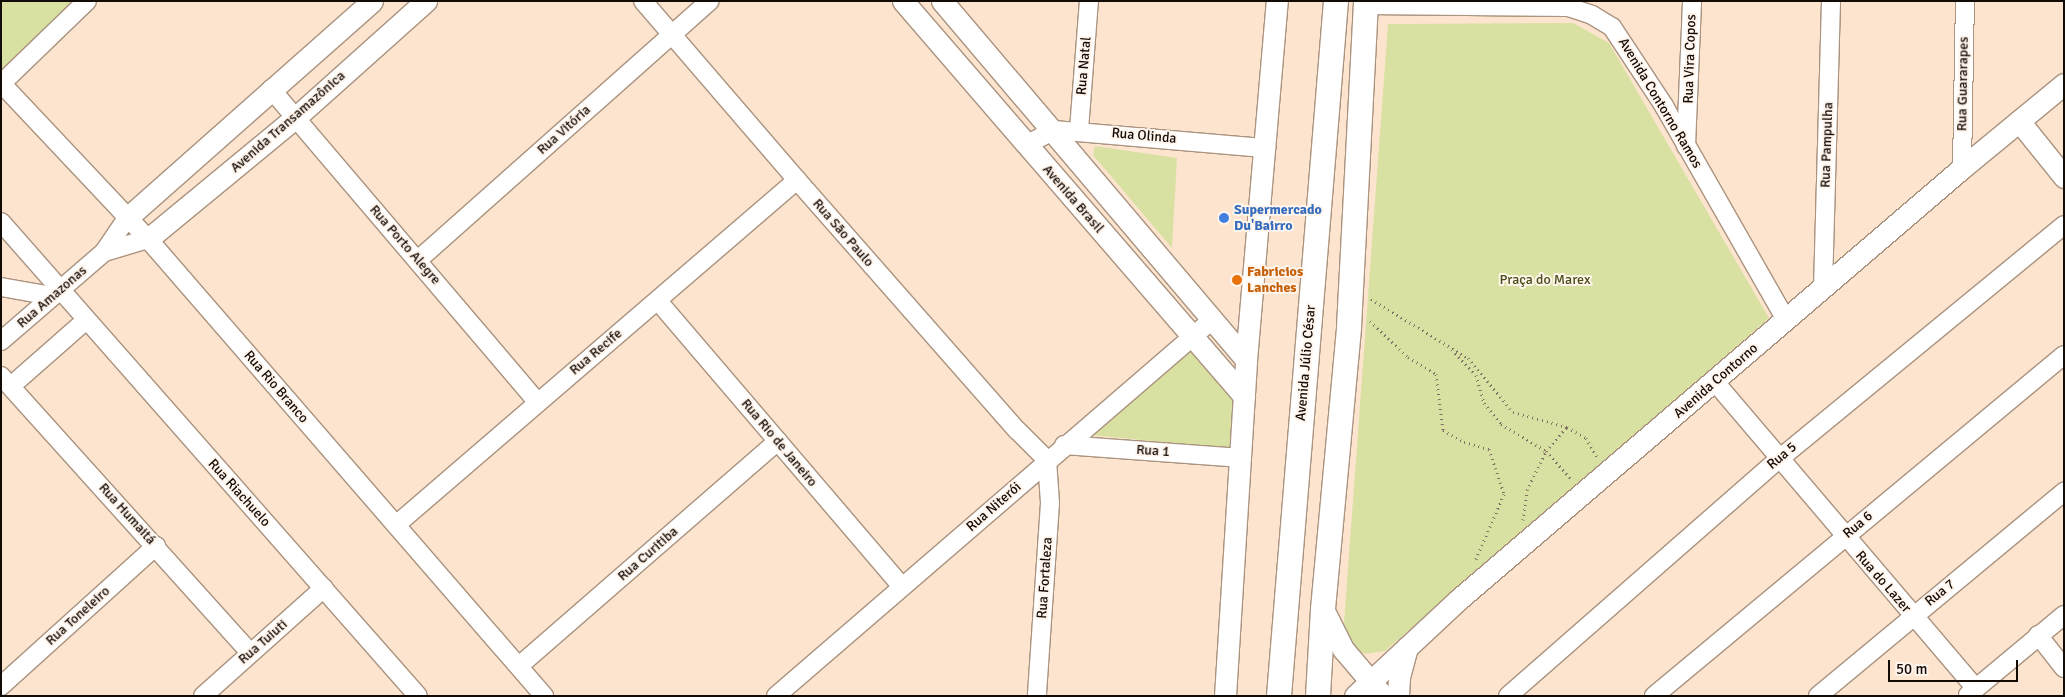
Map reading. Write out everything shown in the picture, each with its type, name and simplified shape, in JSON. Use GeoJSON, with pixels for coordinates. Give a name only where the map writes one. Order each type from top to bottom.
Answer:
{"type":"FeatureCollection","features":[{"type":"Feature","properties":{"kind":"main road","name":"Avenida Júlio César"},"geometry":{"type":"LineString","coordinates":[[1279,696],[1336,1]]}},
{"type":"Feature","properties":{"kind":"main road"},"geometry":{"type":"LineString","coordinates":[[1321,695],[1323,609],[1351,295],[1366,3]]}},
{"type":"Feature","properties":{"kind":"street"},"geometry":{"type":"LineString","coordinates":[[2,83],[87,1]]}},
{"type":"Feature","properties":{"kind":"street"},"geometry":{"type":"LineString","coordinates":[[127,218],[372,1]]}},
{"type":"Feature","properties":{"kind":"street","name":"Avenida Transamazônica"},"geometry":{"type":"LineString","coordinates":[[148,239],[295,118],[426,1]]}},
{"type":"Feature","properties":{"kind":"street","name":"Rua São Paulo"},"geometry":{"type":"LineString","coordinates":[[643,1],[797,180],[1017,430],[1048,460]]}},
{"type":"Feature","properties":{"kind":"street","name":"Rua Vitória"},"geometry":{"type":"LineString","coordinates":[[418,260],[710,1]]}},
{"type":"Feature","properties":{"kind":"street","name":"Avenida Brasil"},"geometry":{"type":"LineString","coordinates":[[902,1],[1244,396]]}},
{"type":"Feature","properties":{"kind":"street"},"geometry":{"type":"LineString","coordinates":[[942,1],[1054,130],[1246,360]]}},
{"type":"Feature","properties":{"kind":"street","name":"Rua Natal"},"geometry":{"type":"LineString","coordinates":[[1079,130],[1090,1]]}},
{"type":"Feature","properties":{"kind":"street"},"geometry":{"type":"LineString","coordinates":[[1225,696],[1242,458],[1246,360],[1266,148],[1277,1]]}},
{"type":"Feature","properties":{"kind":"street","name":"Rua Vira Copos"},"geometry":{"type":"LineString","coordinates":[[1686,147],[1692,1]]}},
{"type":"Feature","properties":{"kind":"street","name":"Rua Pampulha"},"geometry":{"type":"LineString","coordinates":[[1823,288],[1831,1]]}},
{"type":"Feature","properties":{"kind":"street","name":"Rua Guararapes"},"geometry":{"type":"LineString","coordinates":[[1962,168],[1965,1]]}},
{"type":"Feature","properties":{"kind":"street","name":"Avenida Contorno Ramos"},"geometry":{"type":"LineString","coordinates":[[1366,3],[1564,4],[1592,15],[1619,34],[1786,320]]}},
{"type":"Feature","properties":{"kind":"street","name":"Rua Rio Branco"},"geometry":{"type":"LineString","coordinates":[[2,83],[148,239],[544,696]]}},
{"type":"Feature","properties":{"kind":"street","name":"Avenida Contorno"},"geometry":{"type":"LineString","coordinates":[[1355,696],[1377,688],[1407,647],[1583,492],[1715,382],[1962,168],[2064,84]]}},
{"type":"Feature","properties":{"kind":"street","name":"Rua Porto Alegre"},"geometry":{"type":"LineString","coordinates":[[271,89],[537,401]]}},
{"type":"Feature","properties":{"kind":"street"},"geometry":{"type":"LineString","coordinates":[[2019,121],[2064,177]]}},
{"type":"Feature","properties":{"kind":"street","name":"Rua Olinda"},"geometry":{"type":"LineString","coordinates":[[1026,145],[1054,130],[1079,130],[1266,148]]}},
{"type":"Feature","properties":{"kind":"street","name":"Rua Recife"},"geometry":{"type":"LineString","coordinates":[[396,525],[537,401],[658,301],[797,180]]}},
{"type":"Feature","properties":{"kind":"street","name":"Rua Amazonas"},"geometry":{"type":"LineString","coordinates":[[1,341],[104,252],[127,218]]}},
{"type":"Feature","properties":{"kind":"street","name":"Rua Riachuelo"},"geometry":{"type":"LineString","coordinates":[[1,222],[56,293],[86,320],[418,696]]}},
{"type":"Feature","properties":{"kind":"street","name":"Rua 5"},"geometry":{"type":"LineString","coordinates":[[1508,696],[1778,460],[2064,225]]}},
{"type":"Feature","properties":{"kind":"street","name":"Rua Amazonas"},"geometry":{"type":"LineString","coordinates":[[104,252],[148,239]]}},
{"type":"Feature","properties":{"kind":"street"},"geometry":{"type":"LineString","coordinates":[[1,287],[56,293]]}},
{"type":"Feature","properties":{"kind":"street","name":"Rua Rio de Janeiro"},"geometry":{"type":"LineString","coordinates":[[658,301],[901,586]]}},
{"type":"Feature","properties":{"kind":"street","name":"Rua Niterói"},"geometry":{"type":"LineString","coordinates":[[776,696],[1212,319]]}},
{"type":"Feature","properties":{"kind":"street"},"geometry":{"type":"LineString","coordinates":[[6,381],[86,320]]}},
{"type":"Feature","properties":{"kind":"street","name":"Rua 6"},"geometry":{"type":"LineString","coordinates":[[1654,696],[2064,354]]}},
{"type":"Feature","properties":{"kind":"street","name":"Rua Humaitá"},"geometry":{"type":"LineString","coordinates":[[6,381],[250,653]]}},
{"type":"Feature","properties":{"kind":"street","name":"Rua do Lazer"},"geometry":{"type":"LineString","coordinates":[[1715,382],[1778,460],[1911,616],[1971,692]]}},
{"type":"Feature","properties":{"kind":"street","name":"Rua Curitiba"},"geometry":{"type":"LineString","coordinates":[[518,666],[778,441]]}},
{"type":"Feature","properties":{"kind":"street","name":"Rua 1"},"geometry":{"type":"LineString","coordinates":[[1064,445],[1242,458]]}},
{"type":"Feature","properties":{"kind":"street","name":"Rua Fortaleza"},"geometry":{"type":"LineString","coordinates":[[1037,696],[1050,503],[1048,460]]}},
{"type":"Feature","properties":{"kind":"street","name":"Rua 7"},"geometry":{"type":"LineString","coordinates":[[1818,696],[1911,616],[2064,492]]}},
{"type":"Feature","properties":{"kind":"street","name":"Rua Toneleiro"},"geometry":{"type":"LineString","coordinates":[[1,686],[156,546]]}},
{"type":"Feature","properties":{"kind":"street","name":"Rua Tuiuti"},"geometry":{"type":"LineString","coordinates":[[203,696],[324,588]]}},
{"type":"Feature","properties":{"kind":"street"},"geometry":{"type":"LineString","coordinates":[[1323,609],[1343,649],[1377,688]]}},
{"type":"Feature","properties":{"kind":"street"},"geometry":{"type":"LineString","coordinates":[[1971,692],[2064,615]]}},
{"type":"Feature","properties":{"kind":"street"},"geometry":{"type":"LineString","coordinates":[[2038,635],[2064,668]]}},
{"type":"Feature","properties":{"kind":"street"},"geometry":{"type":"LineString","coordinates":[[1398,696],[1398,676],[1407,647]]}},
{"type":"Feature","properties":{"kind":"path"},"geometry":{"type":"LineString","coordinates":[[1351,295],[1440,339],[1468,358],[1513,412],[1567,427],[1586,438],[1606,473]]}},
{"type":"Feature","properties":{"kind":"path"},"geometry":{"type":"LineString","coordinates":[[1351,295],[1408,357],[1436,374],[1443,430],[1464,442],[1489,449],[1504,494],[1474,564]]}},
{"type":"Feature","properties":{"kind":"path"},"geometry":{"type":"LineString","coordinates":[[1440,339],[1476,375],[1484,403],[1501,424],[1546,451],[1583,492]]}},
{"type":"Feature","properties":{"kind":"path"},"geometry":{"type":"LineString","coordinates":[[1520,548],[1527,490],[1546,451],[1567,427]]}},
{"type":"Feature","properties":{"kind":"green space"},"geometry":{"type":"Polygon","coordinates":[[[1,1],[88,1],[1,73],[1,1]]]}},
{"type":"Feature","properties":{"kind":"green space","name":"Praça do Marex"},"geometry":{"type":"Polygon","coordinates":[[[1573,23],[1609,43],[1769,318],[1385,651],[1365,654],[1352,646],[1344,623],[1388,24],[1573,23]]]}},
{"type":"Feature","properties":{"kind":"green space"},"geometry":{"type":"Polygon","coordinates":[[[1095,146],[1177,158],[1172,248],[1093,155],[1095,146]]]}},
{"type":"Feature","properties":{"kind":"green space"},"geometry":{"type":"Polygon","coordinates":[[[1192,350],[1237,400],[1233,449],[1091,435],[1192,350]]]}},
{"type":"Feature","properties":{"kind":"place","name":"Supermercado Du'Bairro"},"geometry":{"type":"Point","coordinates":[1224,218]}},
{"type":"Feature","properties":{"kind":"place","name":"Fabricios Lanches"},"geometry":{"type":"Point","coordinates":[1237,280]}}]}
